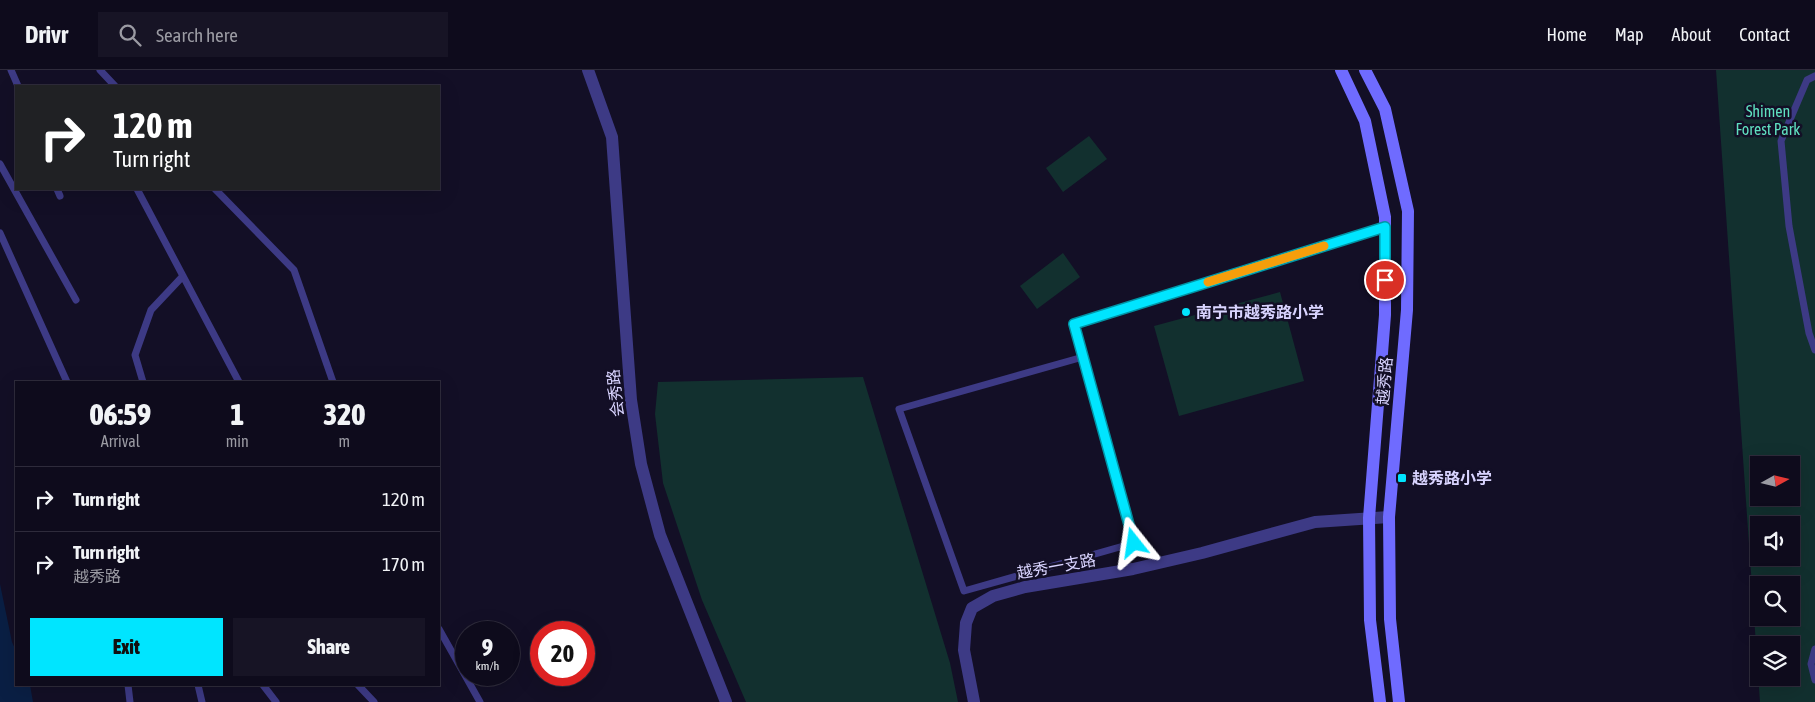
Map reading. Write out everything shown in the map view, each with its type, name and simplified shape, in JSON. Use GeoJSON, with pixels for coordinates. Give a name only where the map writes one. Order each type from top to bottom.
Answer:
{"type":"FeatureCollection","features":[{"type":"Feature","properties":{"kind":"main road","name":"越秀路"},"geometry":{"type":"LineString","coordinates":[[1340,70],[1365,121],[1385,217],[1385,315],[1369,518],[1370,620],[1380,702]]}},
{"type":"Feature","properties":{"kind":"main road","name":"越秀路"},"geometry":{"type":"LineString","coordinates":[[1365,70],[1385,109],[1408,210],[1407,310],[1389,517],[1390,618],[1399,702]]}},
{"type":"Feature","properties":{"kind":"street","name":"会秀路"},"geometry":{"type":"LineString","coordinates":[[588,70],[612,136],[631,400],[641,464],[660,535],[726,702]]}},
{"type":"Feature","properties":{"kind":"street","name":"越秀一支路"},"geometry":{"type":"LineString","coordinates":[[974,702],[964,650],[966,623],[972,608],[993,596],[1025,587],[1133,569],[1202,553],[1315,522],[1389,517]]}},
{"type":"Feature","properties":{"kind":"lane"},"geometry":{"type":"LineString","coordinates":[[11,70],[18,85]]}},
{"type":"Feature","properties":{"kind":"lane"},"geometry":{"type":"LineString","coordinates":[[100,70],[113,85]]}},
{"type":"Feature","properties":{"kind":"lane"},"geometry":{"type":"LineString","coordinates":[[1815,76],[1807,80],[1780,141],[1789,226],[1809,333],[1815,350]]}},
{"type":"Feature","properties":{"kind":"lane"},"geometry":{"type":"LineString","coordinates":[[0,164],[76,300]]}},
{"type":"Feature","properties":{"kind":"lane"},"geometry":{"type":"LineString","coordinates":[[138,190],[239,381]]}},
{"type":"Feature","properties":{"kind":"lane"},"geometry":{"type":"LineString","coordinates":[[216,190],[294,270],[333,381]]}},
{"type":"Feature","properties":{"kind":"lane"},"geometry":{"type":"LineString","coordinates":[[1083,357],[899,409],[964,591],[1134,543],[1074,324],[1385,227]]}},
{"type":"Feature","properties":{"kind":"lane"},"geometry":{"type":"LineString","coordinates":[[0,233],[67,381]]}},
{"type":"Feature","properties":{"kind":"lane"},"geometry":{"type":"LineString","coordinates":[[142,381],[135,355],[151,310],[183,276]]}},
{"type":"Feature","properties":{"kind":"lane"},"geometry":{"type":"LineString","coordinates":[[440,631],[480,702]]}},
{"type":"Feature","properties":{"kind":"lane"},"geometry":{"type":"LineString","coordinates":[[1815,649],[1811,664],[1815,680]]}},
{"type":"Feature","properties":{"kind":"lane"},"geometry":{"type":"LineString","coordinates":[[128,686],[130,702]]}},
{"type":"Feature","properties":{"kind":"lane"},"geometry":{"type":"LineString","coordinates":[[198,686],[202,702]]}},
{"type":"Feature","properties":{"kind":"lane"},"geometry":{"type":"LineString","coordinates":[[264,686],[276,702]]}},
{"type":"Feature","properties":{"kind":"lane"},"geometry":{"type":"LineString","coordinates":[[359,686],[374,702]]}},
{"type":"Feature","properties":{"kind":"green space","name":"Shimen Forest Park"},"geometry":{"type":"Polygon","coordinates":[[[1716,70],[1815,70],[1815,702],[1760,702],[1759,686],[1800,686],[1800,636],[1755,636],[1755,626],[1800,626],[1800,576],[1751,576],[1751,566],[1800,566],[1800,516],[1750,516],[1750,558],[1716,70]]]}},
{"type":"Feature","properties":{"kind":"green space"},"geometry":{"type":"Polygon","coordinates":[[[1089,136],[1107,159],[1063,192],[1046,168],[1089,136]]]}},
{"type":"Feature","properties":{"kind":"green space"},"geometry":{"type":"Polygon","coordinates":[[[1063,253],[1080,277],[1037,309],[1020,286],[1063,253]]]}},
{"type":"Feature","properties":{"kind":"green space"},"geometry":{"type":"Polygon","coordinates":[[[1280,292],[1304,381],[1179,416],[1154,326],[1280,292]]]}},
{"type":"Feature","properties":{"kind":"green space"},"geometry":{"type":"Polygon","coordinates":[[[863,377],[950,663],[958,702],[746,702],[702,600],[663,483],[655,414],[658,382],[863,377]]]}},
{"type":"Feature","properties":{"kind":"water"},"geometry":{"type":"Polygon","coordinates":[[[0,584],[15,649],[15,686],[30,686],[33,702],[0,702],[0,584]]]}},
{"type":"Feature","properties":{"kind":"slow traffic"},"geometry":{"type":"LineString","coordinates":[[1208,282],[1324,246]]}},
{"type":"Feature","properties":{"kind":"place","name":"南宁市越秀路小学"},"geometry":{"type":"Point","coordinates":[1186,312]}},
{"type":"Feature","properties":{"kind":"place","name":"越秀路小学"},"geometry":{"type":"Point","coordinates":[1402,478]}},
{"type":"Feature","properties":{"kind":"route"},"geometry":{"type":"LineString","coordinates":[[1134,543],[1074,324],[1385,227],[1385,280]]}}]}
